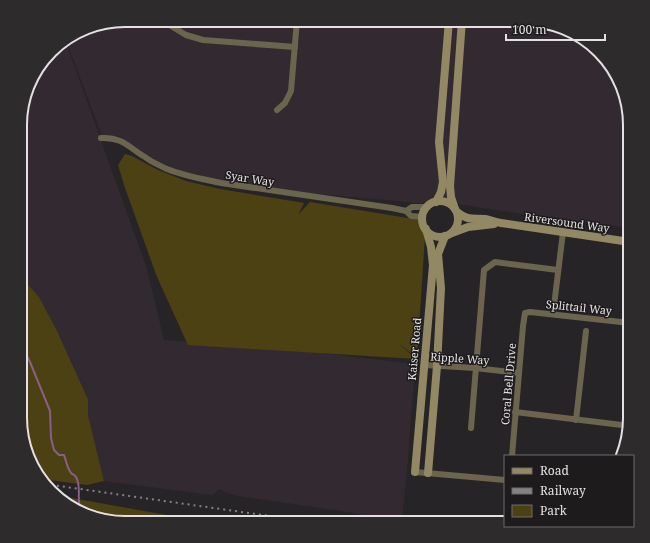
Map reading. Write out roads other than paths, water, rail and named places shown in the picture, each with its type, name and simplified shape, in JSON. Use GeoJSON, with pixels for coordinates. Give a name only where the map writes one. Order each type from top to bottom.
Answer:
{"type":"FeatureCollection","features":[{"type":"Feature","properties":{"kind":"street"},"geometry":{"type":"LineString","coordinates":[[173,27],[186,35],[203,40],[295,47]]}},
{"type":"Feature","properties":{"kind":"street"},"geometry":{"type":"LineString","coordinates":[[277,110],[285,103],[291,91],[296,27]]}},
{"type":"Feature","properties":{"kind":"street"},"geometry":{"type":"LineString","coordinates":[[448,27],[440,142],[443,182],[442,192],[436,202],[427,208],[423,217],[423,223],[426,229],[437,237],[448,235],[458,223],[456,210],[451,197],[450,186],[461,27]]}},
{"type":"Feature","properties":{"kind":"street","name":"Syar Way"},"geometry":{"type":"LineString","coordinates":[[101,138],[120,140],[158,165],[181,174],[197,178],[406,211],[411,216],[423,217]]}},
{"type":"Feature","properties":{"kind":"street"},"geometry":{"type":"LineString","coordinates":[[436,202],[446,203],[456,210]]}},
{"type":"Feature","properties":{"kind":"street","name":"Syar Way"},"geometry":{"type":"LineString","coordinates":[[406,211],[412,207],[427,208]]}},
{"type":"Feature","properties":{"kind":"street","name":"Riversound Way"},"geometry":{"type":"LineString","coordinates":[[456,210],[464,217],[472,220],[484,219],[501,223],[623,241]]}},
{"type":"Feature","properties":{"kind":"street","name":"Riversound Way"},"geometry":{"type":"LineString","coordinates":[[448,235],[468,227],[501,223]]}},
{"type":"Feature","properties":{"kind":"street","name":"Kaiser Road"},"geometry":{"type":"LineString","coordinates":[[415,472],[433,265],[431,248],[426,229]]}},
{"type":"Feature","properties":{"kind":"street"},"geometry":{"type":"LineString","coordinates":[[553,314],[563,232]]}},
{"type":"Feature","properties":{"kind":"street","name":"Kaiser Road"},"geometry":{"type":"LineString","coordinates":[[428,473],[437,366],[441,288],[438,254],[448,235]]}},
{"type":"Feature","properties":{"kind":"street"},"geometry":{"type":"LineString","coordinates":[[470,428],[484,270],[495,262],[558,270]]}},
{"type":"Feature","properties":{"kind":"street","name":"Splittail Way"},"geometry":{"type":"LineString","coordinates":[[526,313],[553,314],[623,322]]}},
{"type":"Feature","properties":{"kind":"street","name":"Coral Bell Drive"},"geometry":{"type":"LineString","coordinates":[[512,455],[518,373],[523,326],[526,313]]}},
{"type":"Feature","properties":{"kind":"street"},"geometry":{"type":"LineString","coordinates":[[576,420],[586,331]]}},
{"type":"Feature","properties":{"kind":"street","name":"Ripple Way"},"geometry":{"type":"LineString","coordinates":[[424,365],[475,368],[518,373]]}},
{"type":"Feature","properties":{"kind":"street"},"geometry":{"type":"LineString","coordinates":[[515,412],[622,425]]}},
{"type":"Feature","properties":{"kind":"street"},"geometry":{"type":"LineString","coordinates":[[415,472],[504,480]]}},
{"type":"Feature","properties":{"kind":"waterway"},"geometry":{"type":"LineString","coordinates":[[27,356],[50,411],[51,438],[54,450],[59,455],[64,455],[71,473],[75,475],[78,482],[79,505]]}},
{"type":"Feature","properties":{"kind":"railway"},"geometry":{"type":"LineString","coordinates":[[54,485],[270,516]]}}]}
